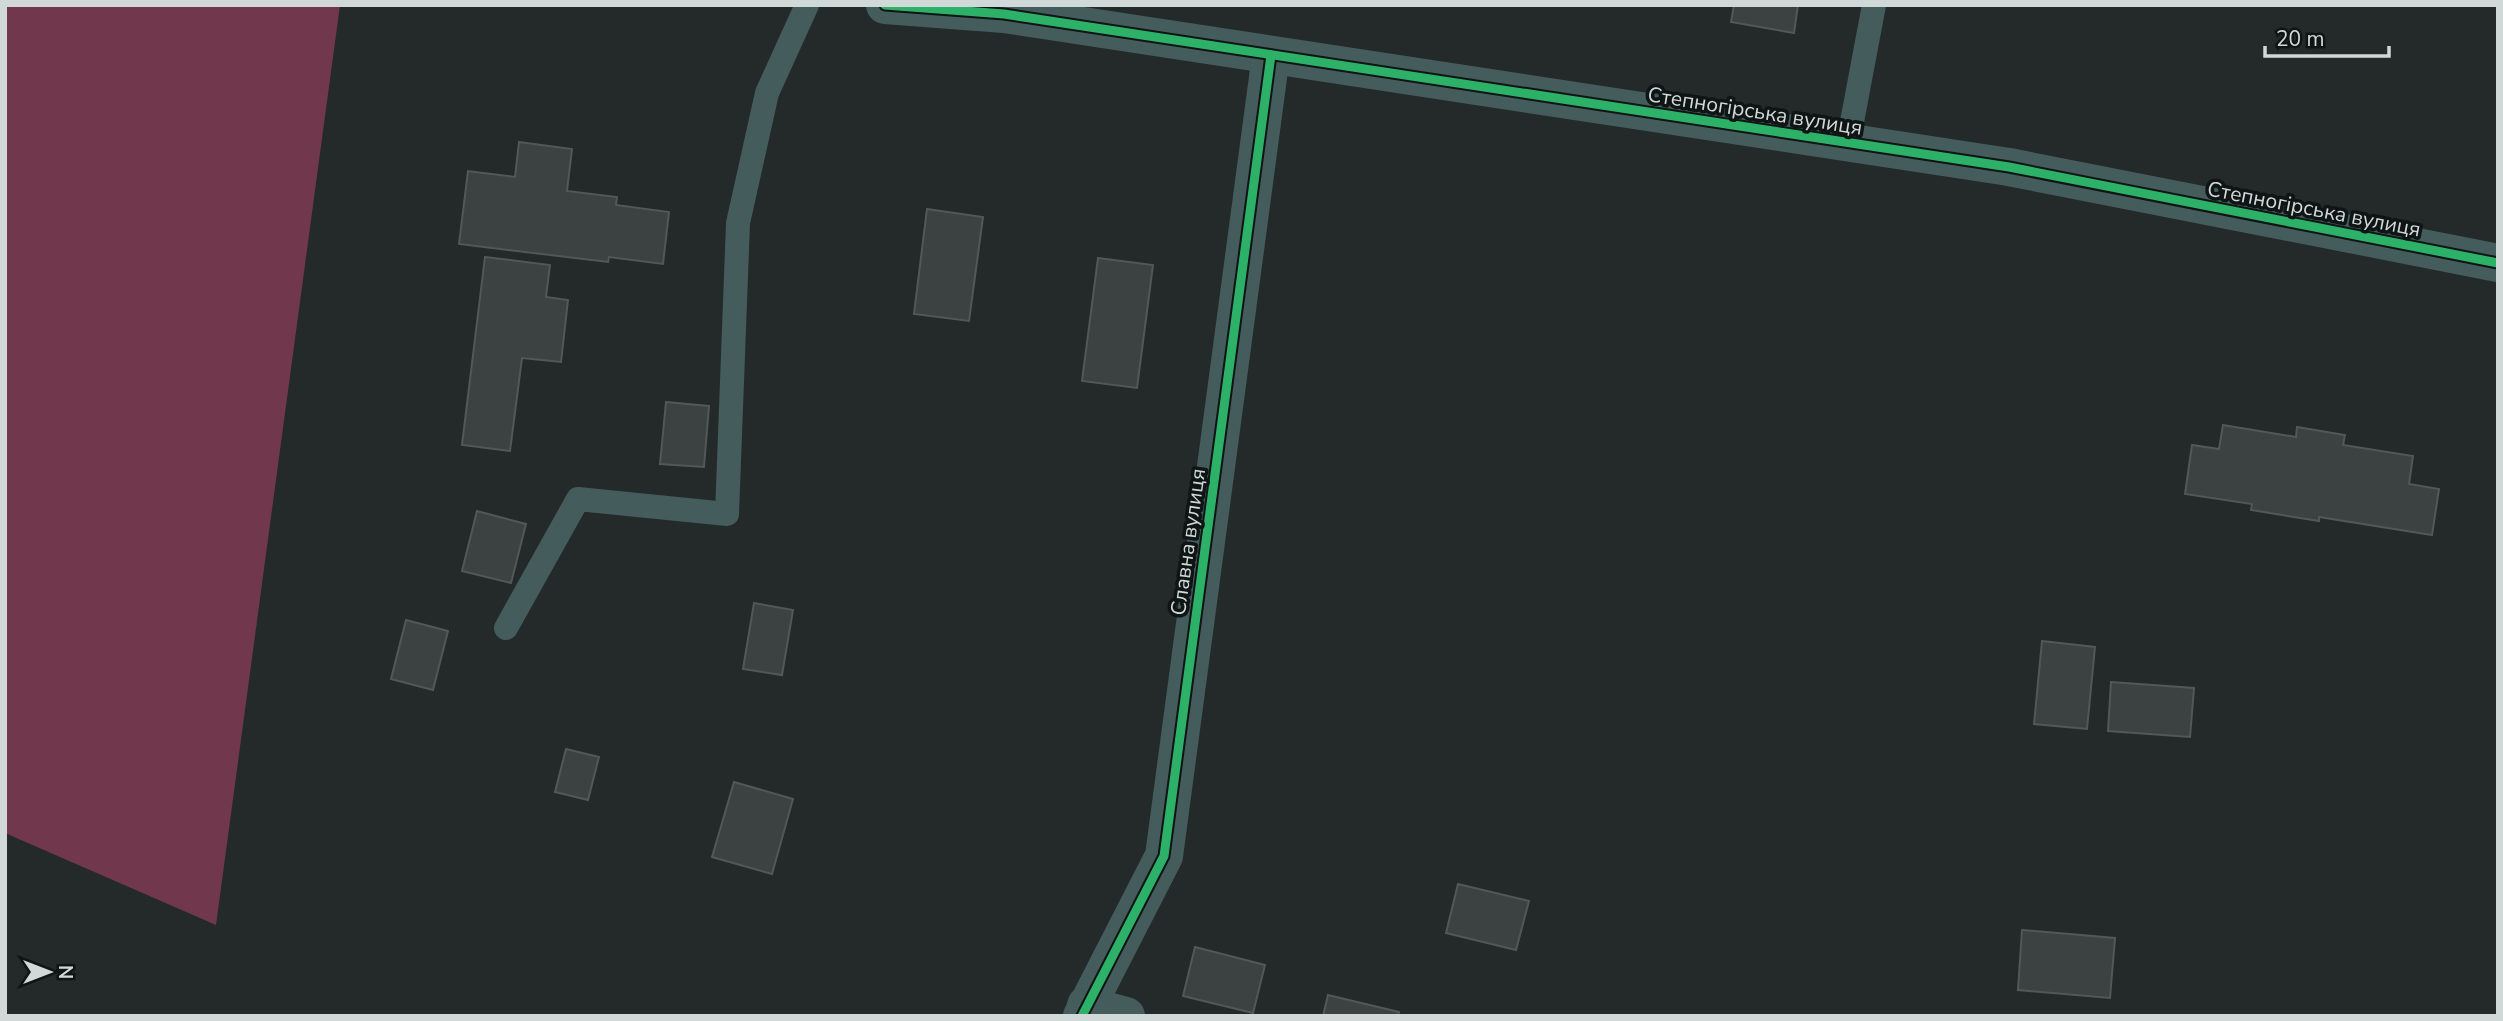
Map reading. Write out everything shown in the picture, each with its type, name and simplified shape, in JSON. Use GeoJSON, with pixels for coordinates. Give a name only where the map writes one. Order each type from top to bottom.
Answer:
{"type":"FeatureCollection","features":[{"type":"Feature","properties":{"kind":"street","name":"Степногірська вулиця"},"geometry":{"type":"LineString","coordinates":[[884,5],[1005,9],[1270,55],[2009,167],[2498,263]]}},
{"type":"Feature","properties":{"kind":"street","name":"Славна вулиця"},"geometry":{"type":"LineString","coordinates":[[1084,1010],[1164,856],[1270,55]]}},
{"type":"Feature","properties":{"kind":"street"},"geometry":{"type":"LineString","coordinates":[[1084,1010],[1126,1016]]}},
{"type":"Feature","properties":{"kind":"lane"},"geometry":{"type":"LineString","coordinates":[[506,628],[578,499],[727,514],[738,223],[766,93],[807,5]]}},
{"type":"Feature","properties":{"kind":"lane"},"geometry":{"type":"LineString","coordinates":[[1848,143],[1874,5]]}},
{"type":"Feature","properties":{"kind":"shaded area"},"geometry":{"type":"Polygon","coordinates":[[[5,5],[340,5],[216,925],[5,833],[5,5]]]}},
{"type":"Feature","properties":{"kind":"building"},"geometry":{"type":"Polygon","coordinates":[[[1734,5],[1798,5],[1794,33],[1731,22],[1734,5]]]}},
{"type":"Feature","properties":{"kind":"building"},"geometry":{"type":"Polygon","coordinates":[[[519,142],[572,149],[567,191],[617,197],[616,205],[669,212],[663,264],[609,257],[608,262],[459,244],[468,171],[515,177],[519,142]]]}},
{"type":"Feature","properties":{"kind":"building"},"geometry":{"type":"Polygon","coordinates":[[[927,209],[983,217],[969,321],[914,314],[927,209]]]}},
{"type":"Feature","properties":{"kind":"building"},"geometry":{"type":"Polygon","coordinates":[[[485,257],[550,265],[546,297],[568,300],[561,362],[522,358],[510,451],[462,445],[485,257]]]}},
{"type":"Feature","properties":{"kind":"building"},"geometry":{"type":"Polygon","coordinates":[[[1098,258],[1153,265],[1137,388],[1082,381],[1098,258]]]}},
{"type":"Feature","properties":{"kind":"building"},"geometry":{"type":"Polygon","coordinates":[[[666,402],[709,406],[704,467],[660,464],[666,402]]]}},
{"type":"Feature","properties":{"kind":"building"},"geometry":{"type":"Polygon","coordinates":[[[2223,425],[2296,437],[2297,427],[2345,435],[2343,445],[2413,456],[2409,484],[2439,489],[2432,535],[2319,517],[2319,521],[2251,510],[2252,504],[2185,494],[2192,445],[2219,449],[2223,425]]]}},
{"type":"Feature","properties":{"kind":"building"},"geometry":{"type":"Polygon","coordinates":[[[477,511],[526,524],[511,583],[462,571],[477,511]]]}},
{"type":"Feature","properties":{"kind":"building"},"geometry":{"type":"Polygon","coordinates":[[[754,603],[793,610],[782,675],[743,669],[754,603]]]}},
{"type":"Feature","properties":{"kind":"building"},"geometry":{"type":"Polygon","coordinates":[[[406,620],[448,631],[433,690],[391,679],[406,620]]]}},
{"type":"Feature","properties":{"kind":"building"},"geometry":{"type":"Polygon","coordinates":[[[2042,641],[2095,647],[2087,729],[2034,724],[2042,641]]]}},
{"type":"Feature","properties":{"kind":"building"},"geometry":{"type":"Polygon","coordinates":[[[2111,682],[2194,688],[2190,737],[2108,731],[2111,682]]]}},
{"type":"Feature","properties":{"kind":"building"},"geometry":{"type":"Polygon","coordinates":[[[566,749],[599,757],[588,800],[555,792],[566,749]]]}},
{"type":"Feature","properties":{"kind":"building"},"geometry":{"type":"Polygon","coordinates":[[[734,782],[793,799],[772,874],[712,857],[734,782]]]}},
{"type":"Feature","properties":{"kind":"building"},"geometry":{"type":"Polygon","coordinates":[[[1458,884],[1529,901],[1516,950],[1446,933],[1458,884]]]}},
{"type":"Feature","properties":{"kind":"building"},"geometry":{"type":"Polygon","coordinates":[[[2022,930],[2115,938],[2110,998],[2018,990],[2022,930]]]}},
{"type":"Feature","properties":{"kind":"building"},"geometry":{"type":"Polygon","coordinates":[[[1195,947],[1265,965],[1253,1013],[1183,996],[1195,947]]]}},
{"type":"Feature","properties":{"kind":"building"},"geometry":{"type":"Polygon","coordinates":[[[1328,995],[1399,1012],[1398,1016],[1323,1016],[1328,995]]]}},
{"type":"Feature","properties":{"kind":"cycle path"},"geometry":{"type":"LineString","coordinates":[[885,5],[1004,14],[2009,167],[2498,263]]}},
{"type":"Feature","properties":{"kind":"cycle path"},"geometry":{"type":"LineString","coordinates":[[1082,1016],[1164,856],[1271,55]]}}]}
